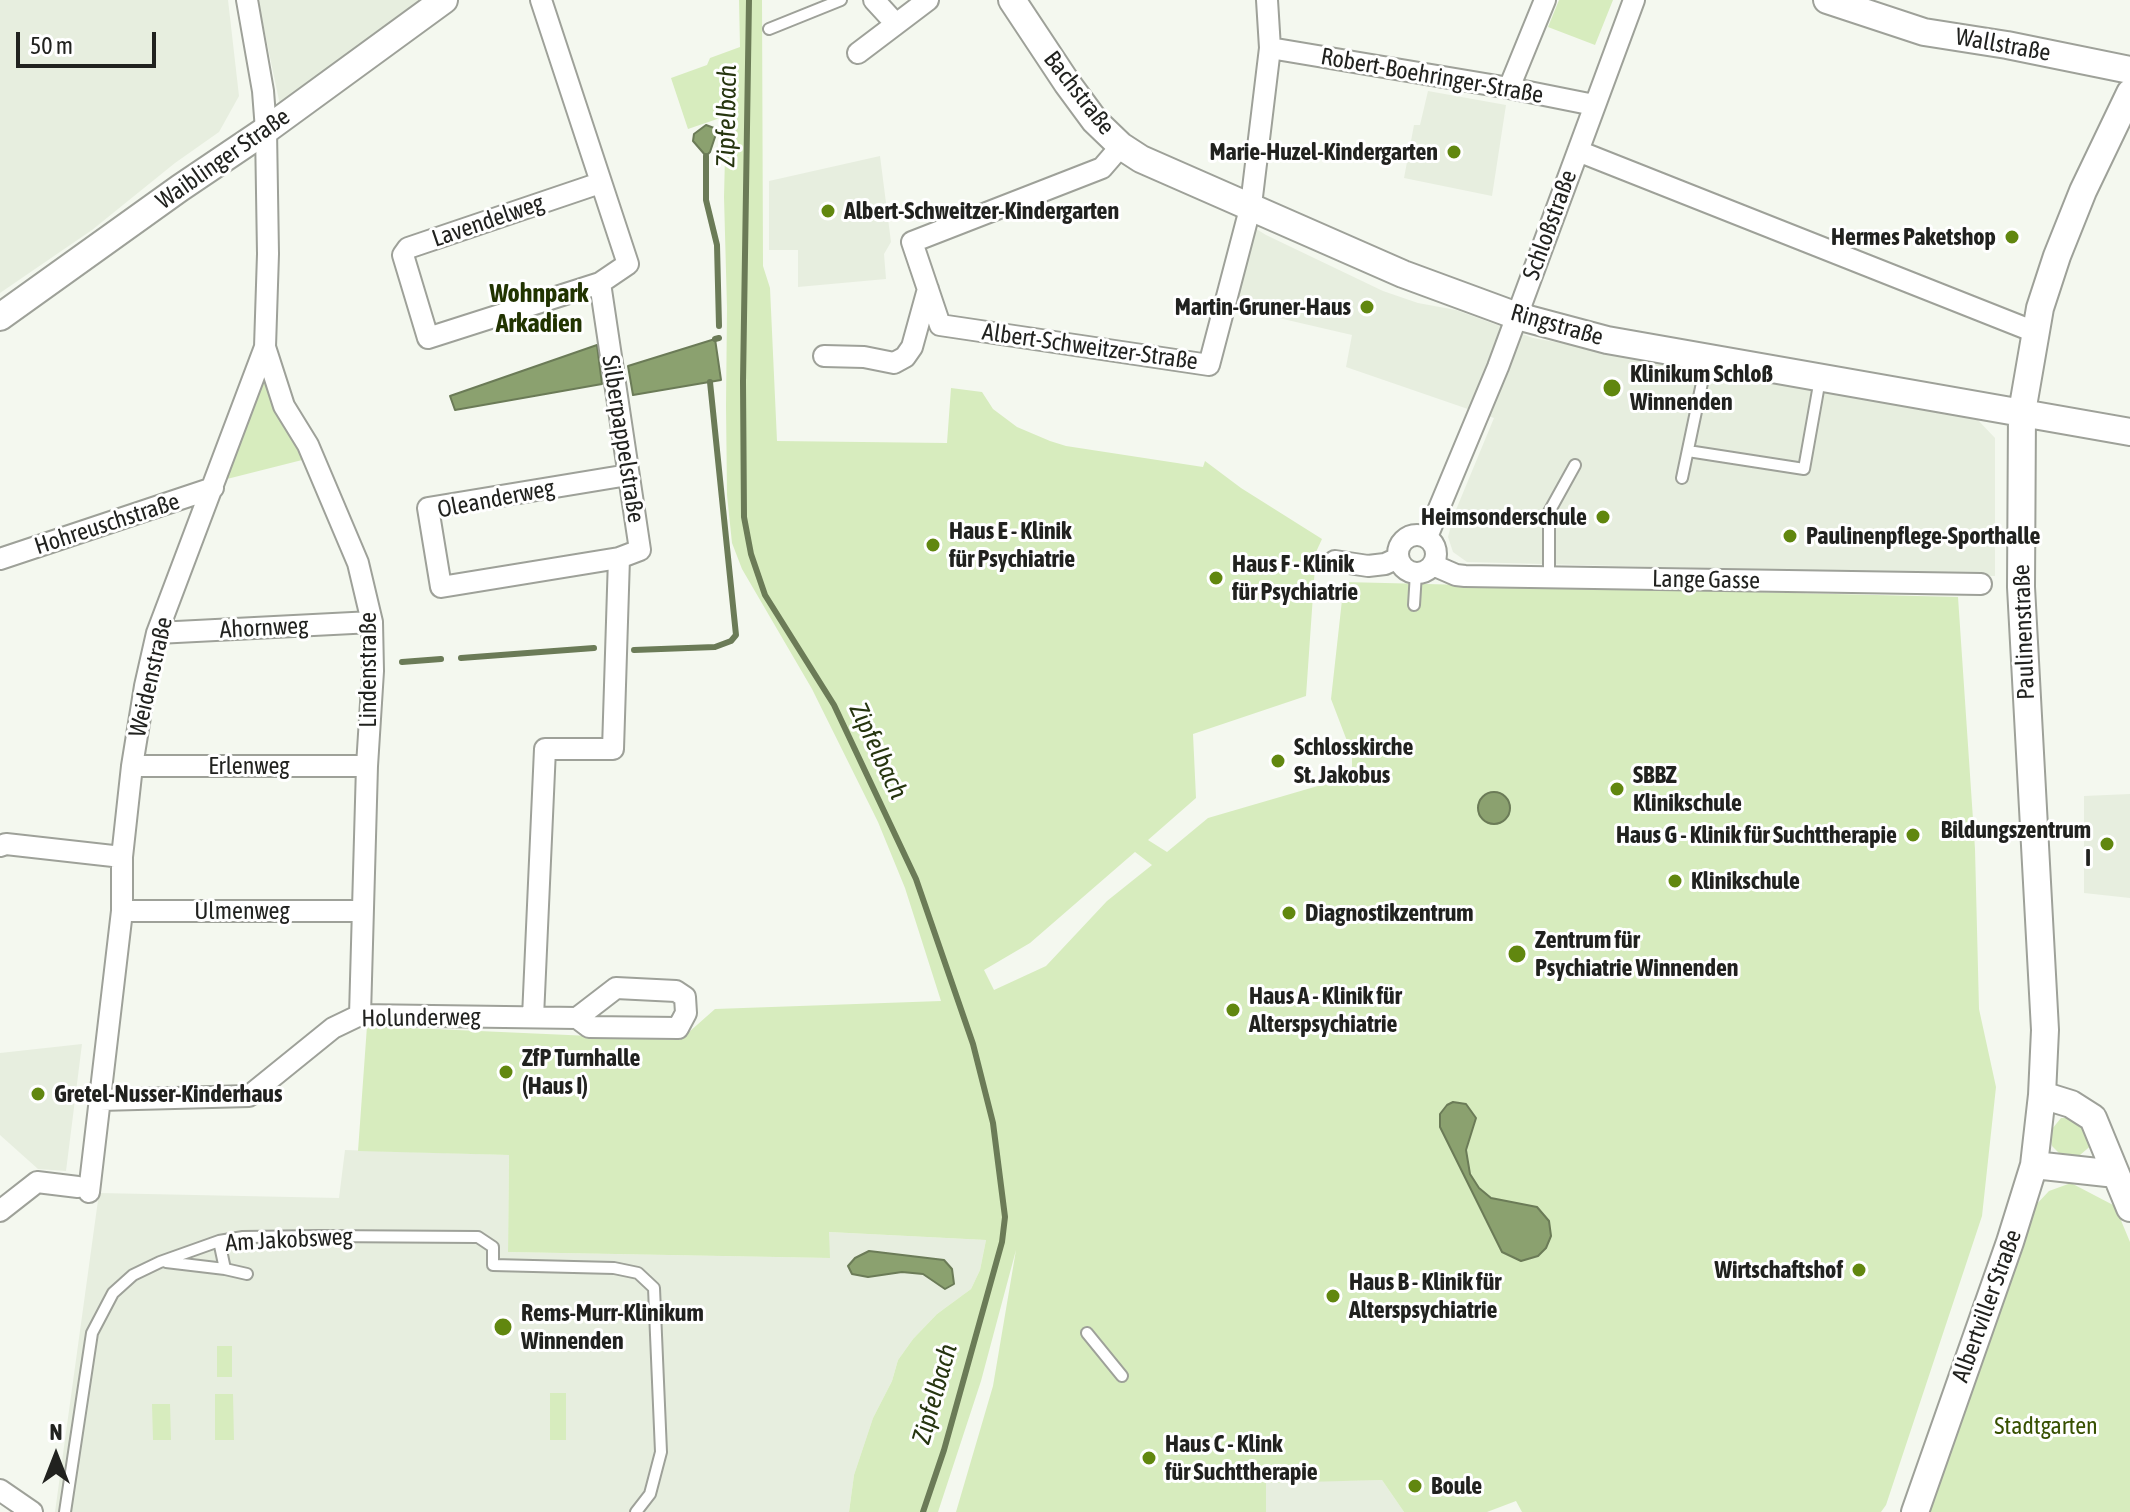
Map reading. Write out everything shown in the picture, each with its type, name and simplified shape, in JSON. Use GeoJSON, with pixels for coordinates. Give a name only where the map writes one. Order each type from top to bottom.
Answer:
{"type":"FeatureCollection","features":[{"type":"Feature","properties":{"kind":"street","name":"Weidenstraße"},"geometry":{"type":"LineString","coordinates":[[0,1211],[37,1182],[84,1190],[100,1100],[122,911],[122,857],[141,704],[157,633],[265,347],[268,254],[266,130],[263,91],[247,0]]}},
{"type":"Feature","properties":{"kind":"street","name":"Waiblinger Straße"},"geometry":{"type":"LineString","coordinates":[[0,317],[444,0]]}},
{"type":"Feature","properties":{"kind":"street"},"geometry":{"type":"LineString","coordinates":[[541,0],[628,264],[600,283]]}},
{"type":"Feature","properties":{"kind":"street"},"geometry":{"type":"LineString","coordinates":[[874,0],[896,24]]}},
{"type":"Feature","properties":{"kind":"street"},"geometry":{"type":"LineString","coordinates":[[858,53],[928,0]]}},
{"type":"Feature","properties":{"kind":"street","name":"Bachstraße"},"geometry":{"type":"LineString","coordinates":[[1012,0],[1095,121],[1121,146],[1141,159],[1251,205]]}},
{"type":"Feature","properties":{"kind":"street"},"geometry":{"type":"LineString","coordinates":[[1251,205],[1270,48],[1267,0]]}},
{"type":"Feature","properties":{"kind":"street"},"geometry":{"type":"LineString","coordinates":[[1509,88],[1545,0]]}},
{"type":"Feature","properties":{"kind":"street","name":"Schloßstraße"},"geometry":{"type":"LineString","coordinates":[[1427,537],[1498,367],[1634,0]]}},
{"type":"Feature","properties":{"kind":"street","name":"Wallstraße"},"geometry":{"type":"LineString","coordinates":[[1827,0],[1878,9],[1924,32],[2130,70]]}},
{"type":"Feature","properties":{"kind":"street","name":"Robert-Boehringer-Straße"},"geometry":{"type":"LineString","coordinates":[[1270,48],[1594,105]]}},
{"type":"Feature","properties":{"kind":"street","name":"Paulinenstraße"},"geometry":{"type":"LineString","coordinates":[[2042,1095],[2045,1030],[2021,587],[2022,412],[2035,332],[2057,256],[2083,191],[2130,93]]}},
{"type":"Feature","properties":{"kind":"street","name":"Albert-Schweitzer-Straße"},"geometry":{"type":"LineString","coordinates":[[1121,146],[1102,168],[912,242],[940,325],[1209,365],[1251,205]]}},
{"type":"Feature","properties":{"kind":"street"},"geometry":{"type":"LineString","coordinates":[[1578,151],[2035,332]]}},
{"type":"Feature","properties":{"kind":"street","name":"Lavendelweg"},"geometry":{"type":"LineString","coordinates":[[600,183],[408,248],[403,255],[428,338],[600,283]]}},
{"type":"Feature","properties":{"kind":"street","name":"Ringstraße"},"geometry":{"type":"LineString","coordinates":[[1251,205],[1403,274],[1517,316],[1607,340],[2130,432]]}},
{"type":"Feature","properties":{"kind":"street","name":"Silberpappelstraße"},"geometry":{"type":"LineString","coordinates":[[533,1017],[545,749],[613,749],[619,558],[640,550],[600,283]]}},
{"type":"Feature","properties":{"kind":"street"},"geometry":{"type":"LineString","coordinates":[[824,356],[864,357],[894,363],[905,357],[912,347],[928,289]]}},
{"type":"Feature","properties":{"kind":"street","name":"Lindenstraße"},"geometry":{"type":"LineString","coordinates":[[265,347],[284,406],[308,445],[358,563],[372,622],[373,671],[367,766],[360,1015]]}},
{"type":"Feature","properties":{"kind":"street","name":"Oleanderweg"},"geometry":{"type":"LineString","coordinates":[[619,558],[441,587],[428,508],[628,475]]}},
{"type":"Feature","properties":{"kind":"street","name":"Hohreuschstraße"},"geometry":{"type":"LineString","coordinates":[[0,559],[213,488]]}},
{"type":"Feature","properties":{"kind":"street"},"geometry":{"type":"LineString","coordinates":[[1415,534],[1427,537],[1436,553],[1424,569],[1404,569],[1398,558],[1399,545],[1415,534]]}},
{"type":"Feature","properties":{"kind":"street"},"geometry":{"type":"LineString","coordinates":[[1335,561],[1368,566],[1385,564],[1398,558]]}},
{"type":"Feature","properties":{"kind":"street","name":"Lange Gasse"},"geometry":{"type":"LineString","coordinates":[[1424,569],[1456,575],[1981,584]]}},
{"type":"Feature","properties":{"kind":"street","name":"Ahornweg"},"geometry":{"type":"LineString","coordinates":[[157,633],[372,622]]}},
{"type":"Feature","properties":{"kind":"street","name":"Erlenweg"},"geometry":{"type":"LineString","coordinates":[[132,766],[367,766]]}},
{"type":"Feature","properties":{"kind":"street"},"geometry":{"type":"LineString","coordinates":[[2,841],[122,857]]}},
{"type":"Feature","properties":{"kind":"street","name":"Ulmenweg"},"geometry":{"type":"LineString","coordinates":[[122,911],[362,911]]}},
{"type":"Feature","properties":{"kind":"street","name":"Holunderweg"},"geometry":{"type":"LineString","coordinates":[[100,1100],[249,1096],[333,1028],[360,1015],[577,1018],[589,1027],[678,1028],[686,1013],[685,997],[676,991],[616,988],[577,1018]]}},
{"type":"Feature","properties":{"kind":"street"},"geometry":{"type":"LineString","coordinates":[[2042,1095],[2071,1104],[2093,1118],[2123,1173],[2130,1208]]}},
{"type":"Feature","properties":{"kind":"street","name":"Albertviller Straße"},"geometry":{"type":"LineString","coordinates":[[1915,1512],[2034,1165],[2042,1095]]}},
{"type":"Feature","properties":{"kind":"street"},"geometry":{"type":"LineString","coordinates":[[2034,1165],[2123,1173]]}},
{"type":"Feature","properties":{"kind":"street"},"geometry":{"type":"LineString","coordinates":[[0,1490],[32,1512]]}},
{"type":"Feature","properties":{"kind":"lane"},"geometry":{"type":"LineString","coordinates":[[769,29],[841,0]]}},
{"type":"Feature","properties":{"kind":"lane"},"geometry":{"type":"LineString","coordinates":[[1682,478],[1707,359]]}},
{"type":"Feature","properties":{"kind":"lane"},"geometry":{"type":"LineString","coordinates":[[1688,451],[1804,469],[1821,377]]}},
{"type":"Feature","properties":{"kind":"lane"},"geometry":{"type":"LineString","coordinates":[[1549,577],[1549,512],[1575,465]]}},
{"type":"Feature","properties":{"kind":"lane"},"geometry":{"type":"LineString","coordinates":[[1414,605],[1424,569]]}},
{"type":"Feature","properties":{"kind":"lane","name":"Am Jakobsweg"},"geometry":{"type":"LineString","coordinates":[[65,1512],[92,1333],[113,1293],[133,1275],[219,1241],[243,1237],[478,1237],[493,1247],[493,1265],[614,1268],[638,1273],[654,1288],[661,1452],[650,1494],[636,1512]]}},
{"type":"Feature","properties":{"kind":"lane"},"geometry":{"type":"LineString","coordinates":[[219,1241],[225,1269]]}},
{"type":"Feature","properties":{"kind":"lane"},"geometry":{"type":"LineString","coordinates":[[160,1262],[247,1274]]}},
{"type":"Feature","properties":{"kind":"lane"},"geometry":{"type":"LineString","coordinates":[[1087,1333],[1122,1376]]}},
{"type":"Feature","properties":{"kind":"shaded area"},"geometry":{"type":"Polygon","coordinates":[[[0,0],[228,0],[239,96],[219,132],[92,230],[0,293],[0,0]]]}},
{"type":"Feature","properties":{"kind":"shaded area"},"geometry":{"type":"Polygon","coordinates":[[[258,0],[427,0],[280,105],[258,0]]]}},
{"type":"Feature","properties":{"kind":"shaded area","name":"Marie-Huzel-Kindergarten"},"geometry":{"type":"Polygon","coordinates":[[[1428,91],[1506,105],[1492,196],[1404,178],[1414,125],[1420,125],[1428,91]]]}},
{"type":"Feature","properties":{"kind":"shaded area"},"geometry":{"type":"Polygon","coordinates":[[[706,125],[714,128],[716,134],[706,156],[693,141],[694,134],[706,125]]]}},
{"type":"Feature","properties":{"kind":"shaded area","name":"Albert-Schweitzer-Kindergarten"},"geometry":{"type":"Polygon","coordinates":[[[880,156],[891,242],[884,254],[886,279],[798,287],[798,250],[769,250],[769,181],[880,156]]]}},
{"type":"Feature","properties":{"kind":"shaded area","name":"Klinikum Schloß Winnenden"},"geometry":{"type":"Polygon","coordinates":[[[1250,225],[1383,291],[1418,303],[1456,310],[1533,338],[1975,417],[1995,438],[1995,576],[1467,562],[1453,552],[1448,537],[1453,517],[1494,418],[1346,367],[1352,335],[1227,306],[1250,225]]]}},
{"type":"Feature","properties":{"kind":"shaded area"},"geometry":{"type":"Polygon","coordinates":[[[715,339],[721,380],[633,395],[628,366],[715,339]]]}},
{"type":"Feature","properties":{"kind":"shaded area"},"geometry":{"type":"Polygon","coordinates":[[[597,345],[602,384],[455,410],[450,396],[597,345]]]}},
{"type":"Feature","properties":{"kind":"shaded area"},"geometry":{"type":"Polygon","coordinates":[[[1494,792],[1505,797],[1510,808],[1505,819],[1494,824],[1483,819],[1478,808],[1483,797],[1494,792]]]}},
{"type":"Feature","properties":{"kind":"shaded area","name":"Bildungszentrum I"},"geometry":{"type":"Polygon","coordinates":[[[2130,794],[2130,898],[2084,893],[2084,796],[2130,794]]]}},
{"type":"Feature","properties":{"kind":"shaded area","name":"Gretel-Nusser-Kinderhaus"},"geometry":{"type":"Polygon","coordinates":[[[82,1044],[66,1171],[38,1169],[0,1135],[0,1053],[82,1044]]]}},
{"type":"Feature","properties":{"kind":"shaded area"},"geometry":{"type":"Polygon","coordinates":[[[1453,1102],[1466,1104],[1476,1118],[1466,1150],[1470,1174],[1479,1188],[1491,1198],[1537,1207],[1549,1221],[1551,1236],[1538,1256],[1521,1261],[1502,1252],[1440,1127],[1440,1114],[1453,1102]]]}},
{"type":"Feature","properties":{"kind":"shaded area","name":"Rems-Murr-Klinikum Winnenden"},"geometry":{"type":"Polygon","coordinates":[[[345,1150],[509,1155],[508,1252],[829,1258],[829,1232],[986,1240],[980,1270],[971,1289],[937,1314],[898,1360],[892,1381],[873,1418],[854,1475],[849,1512],[55,1512],[99,1193],[339,1198],[345,1150]]]}},
{"type":"Feature","properties":{"kind":"shaded area"},"geometry":{"type":"Polygon","coordinates":[[[869,1251],[944,1260],[952,1269],[954,1284],[945,1289],[923,1274],[902,1272],[868,1277],[852,1274],[848,1266],[855,1258],[869,1251]]]}},
{"type":"Feature","properties":{"kind":"shaded area"},"geometry":{"type":"Polygon","coordinates":[[[1382,1480],[1404,1512],[1266,1512],[1266,1482],[1382,1480]]]}},
{"type":"Feature","properties":{"kind":"green space","name":"Zentrum für Psychiatrie Winnenden"},"geometry":{"type":"Polygon","coordinates":[[[739,0],[762,0],[763,266],[770,288],[777,441],[947,443],[951,388],[982,392],[993,409],[1017,427],[1066,446],[1203,467],[1205,461],[1241,488],[1322,539],[1316,552],[1306,696],[1193,734],[1196,798],[1148,840],[1167,852],[1208,818],[1352,776],[1352,754],[1331,699],[1344,582],[1958,597],[1975,849],[1979,1009],[1996,1087],[1982,1216],[1886,1505],[1881,1512],[1522,1512],[1516,1501],[1487,1512],[1404,1512],[1382,1480],[1266,1483],[1266,1512],[956,1512],[993,1386],[1016,1250],[981,1381],[938,1512],[849,1512],[854,1475],[873,1418],[892,1381],[898,1360],[937,1314],[971,1289],[980,1270],[986,1240],[829,1232],[830,1258],[508,1252],[509,1155],[358,1151],[367,1026],[680,1040],[715,1009],[941,1001],[905,888],[878,822],[812,689],[742,569],[732,543],[727,495],[726,116],[688,129],[671,78],[707,65],[710,58],[740,47],[739,0]],[[1135,852],[1030,943],[984,970],[994,990],[1046,966],[1107,901],[1152,865],[1135,852]]]}},
{"type":"Feature","properties":{"kind":"green space"},"geometry":{"type":"Polygon","coordinates":[[[1559,0],[1613,0],[1595,45],[1548,27],[1559,0]]]}},
{"type":"Feature","properties":{"kind":"green space"},"geometry":{"type":"Polygon","coordinates":[[[265,347],[314,457],[215,482],[265,347]]]}},
{"type":"Feature","properties":{"kind":"green space"},"geometry":{"type":"Polygon","coordinates":[[[2075,1117],[2087,1124],[2093,1144],[2074,1160],[2062,1156],[2052,1146],[2050,1137],[2061,1118],[2075,1117]]]}},
{"type":"Feature","properties":{"kind":"green space","name":"Stadtgarten"},"geometry":{"type":"Polygon","coordinates":[[[2071,1183],[2115,1206],[2130,1242],[2130,1512],[1928,1512],[2033,1208],[2049,1191],[2071,1183]]]}},
{"type":"Feature","properties":{"kind":"green space"},"geometry":{"type":"Polygon","coordinates":[[[217,1346],[232,1346],[232,1377],[217,1377],[217,1346]]]}},
{"type":"Feature","properties":{"kind":"green space"},"geometry":{"type":"Polygon","coordinates":[[[550,1393],[566,1393],[566,1440],[550,1440],[550,1393]]]}},
{"type":"Feature","properties":{"kind":"green space"},"geometry":{"type":"Polygon","coordinates":[[[215,1394],[233,1394],[234,1440],[215,1440],[215,1394]]]}},
{"type":"Feature","properties":{"kind":"green space"},"geometry":{"type":"Polygon","coordinates":[[[152,1404],[170,1404],[171,1440],[153,1440],[152,1404]]]}},
{"type":"Feature","properties":{"kind":"waterway","name":"Zipfelbach"},"geometry":{"type":"LineString","coordinates":[[749,0],[743,382],[744,517],[751,554],[765,595],[834,705],[916,879],[973,1044],[993,1123],[1005,1217],[1002,1242],[944,1450],[923,1512]]}},
{"type":"Feature","properties":{"kind":"waterway"},"geometry":{"type":"LineString","coordinates":[[706,156],[706,200],[717,245],[719,326]]}},
{"type":"Feature","properties":{"kind":"waterway"},"geometry":{"type":"LineString","coordinates":[[715,339],[719,338]]}},
{"type":"Feature","properties":{"kind":"waterway"},"geometry":{"type":"LineString","coordinates":[[634,650],[715,647],[731,641],[736,635],[710,382]]}},
{"type":"Feature","properties":{"kind":"waterway"},"geometry":{"type":"LineString","coordinates":[[461,658],[594,648]]}},
{"type":"Feature","properties":{"kind":"waterway"},"geometry":{"type":"LineString","coordinates":[[402,662],[441,659]]}},
{"type":"Feature","properties":{"kind":"place","name":"Marie-Huzel-Kindergarten"},"geometry":{"type":"Point","coordinates":[1454,152]}},
{"type":"Feature","properties":{"kind":"place","name":"Albert-Schweitzer-Kindergarten"},"geometry":{"type":"Point","coordinates":[828,211]}},
{"type":"Feature","properties":{"kind":"place","name":"Hermes Paketshop"},"geometry":{"type":"Point","coordinates":[2012,237]}},
{"type":"Feature","properties":{"kind":"place","name":"Martin-Gruner-Haus"},"geometry":{"type":"Point","coordinates":[1367,307]}},
{"type":"Feature","properties":{"kind":"place","name":"Klinikum Schloß Winnenden"},"geometry":{"type":"Point","coordinates":[1612,388]}},
{"type":"Feature","properties":{"kind":"place","name":"Heimsonderschule"},"geometry":{"type":"Point","coordinates":[1603,517]}},
{"type":"Feature","properties":{"kind":"place","name":"Paulinenpflege-Sporthalle"},"geometry":{"type":"Point","coordinates":[1790,536]}},
{"type":"Feature","properties":{"kind":"place","name":"Haus E - Klinik für Psychiatrie"},"geometry":{"type":"Point","coordinates":[933,545]}},
{"type":"Feature","properties":{"kind":"place","name":"Haus F - Klinik für Psychiatrie"},"geometry":{"type":"Point","coordinates":[1216,578]}},
{"type":"Feature","properties":{"kind":"place","name":"Schlosskirche St. Jakobus"},"geometry":{"type":"Point","coordinates":[1278,761]}},
{"type":"Feature","properties":{"kind":"place","name":"SBBZ Klinikschule"},"geometry":{"type":"Point","coordinates":[1617,789]}},
{"type":"Feature","properties":{"kind":"place","name":"Haus G - Klinik für Suchttherapie"},"geometry":{"type":"Point","coordinates":[1913,835]}},
{"type":"Feature","properties":{"kind":"place","name":"Bildungszentrum I"},"geometry":{"type":"Point","coordinates":[2107,844]}},
{"type":"Feature","properties":{"kind":"place","name":"Klinikschule"},"geometry":{"type":"Point","coordinates":[1675,881]}},
{"type":"Feature","properties":{"kind":"place","name":"Diagnostikzentrum"},"geometry":{"type":"Point","coordinates":[1289,913]}},
{"type":"Feature","properties":{"kind":"place","name":"Zentrum für Psychiatrie Winnenden"},"geometry":{"type":"Point","coordinates":[1517,954]}},
{"type":"Feature","properties":{"kind":"place","name":"Haus A - Klinik für Alterspsychiatrie"},"geometry":{"type":"Point","coordinates":[1233,1010]}},
{"type":"Feature","properties":{"kind":"place","name":"ZfP Turnhalle (Haus I)"},"geometry":{"type":"Point","coordinates":[506,1072]}},
{"type":"Feature","properties":{"kind":"place","name":"Gretel-Nusser-Kinderhaus"},"geometry":{"type":"Point","coordinates":[38,1094]}},
{"type":"Feature","properties":{"kind":"place","name":"Wirtschaftshof"},"geometry":{"type":"Point","coordinates":[1859,1270]}},
{"type":"Feature","properties":{"kind":"place","name":"Haus B - Klinik für Alterspsychiatrie"},"geometry":{"type":"Point","coordinates":[1333,1296]}},
{"type":"Feature","properties":{"kind":"place","name":"Rems-Murr-Klinikum Winnenden"},"geometry":{"type":"Point","coordinates":[503,1327]}},
{"type":"Feature","properties":{"kind":"place","name":"Haus C - Klink für Suchttherapie"},"geometry":{"type":"Point","coordinates":[1149,1458]}},
{"type":"Feature","properties":{"kind":"place","name":"Boule"},"geometry":{"type":"Point","coordinates":[1415,1486]}},
{"type":"Feature","properties":{"kind":"district","name":"Wohnpark Arkadien"},"geometry":{"type":"Point","coordinates":[539,309]}}]}
